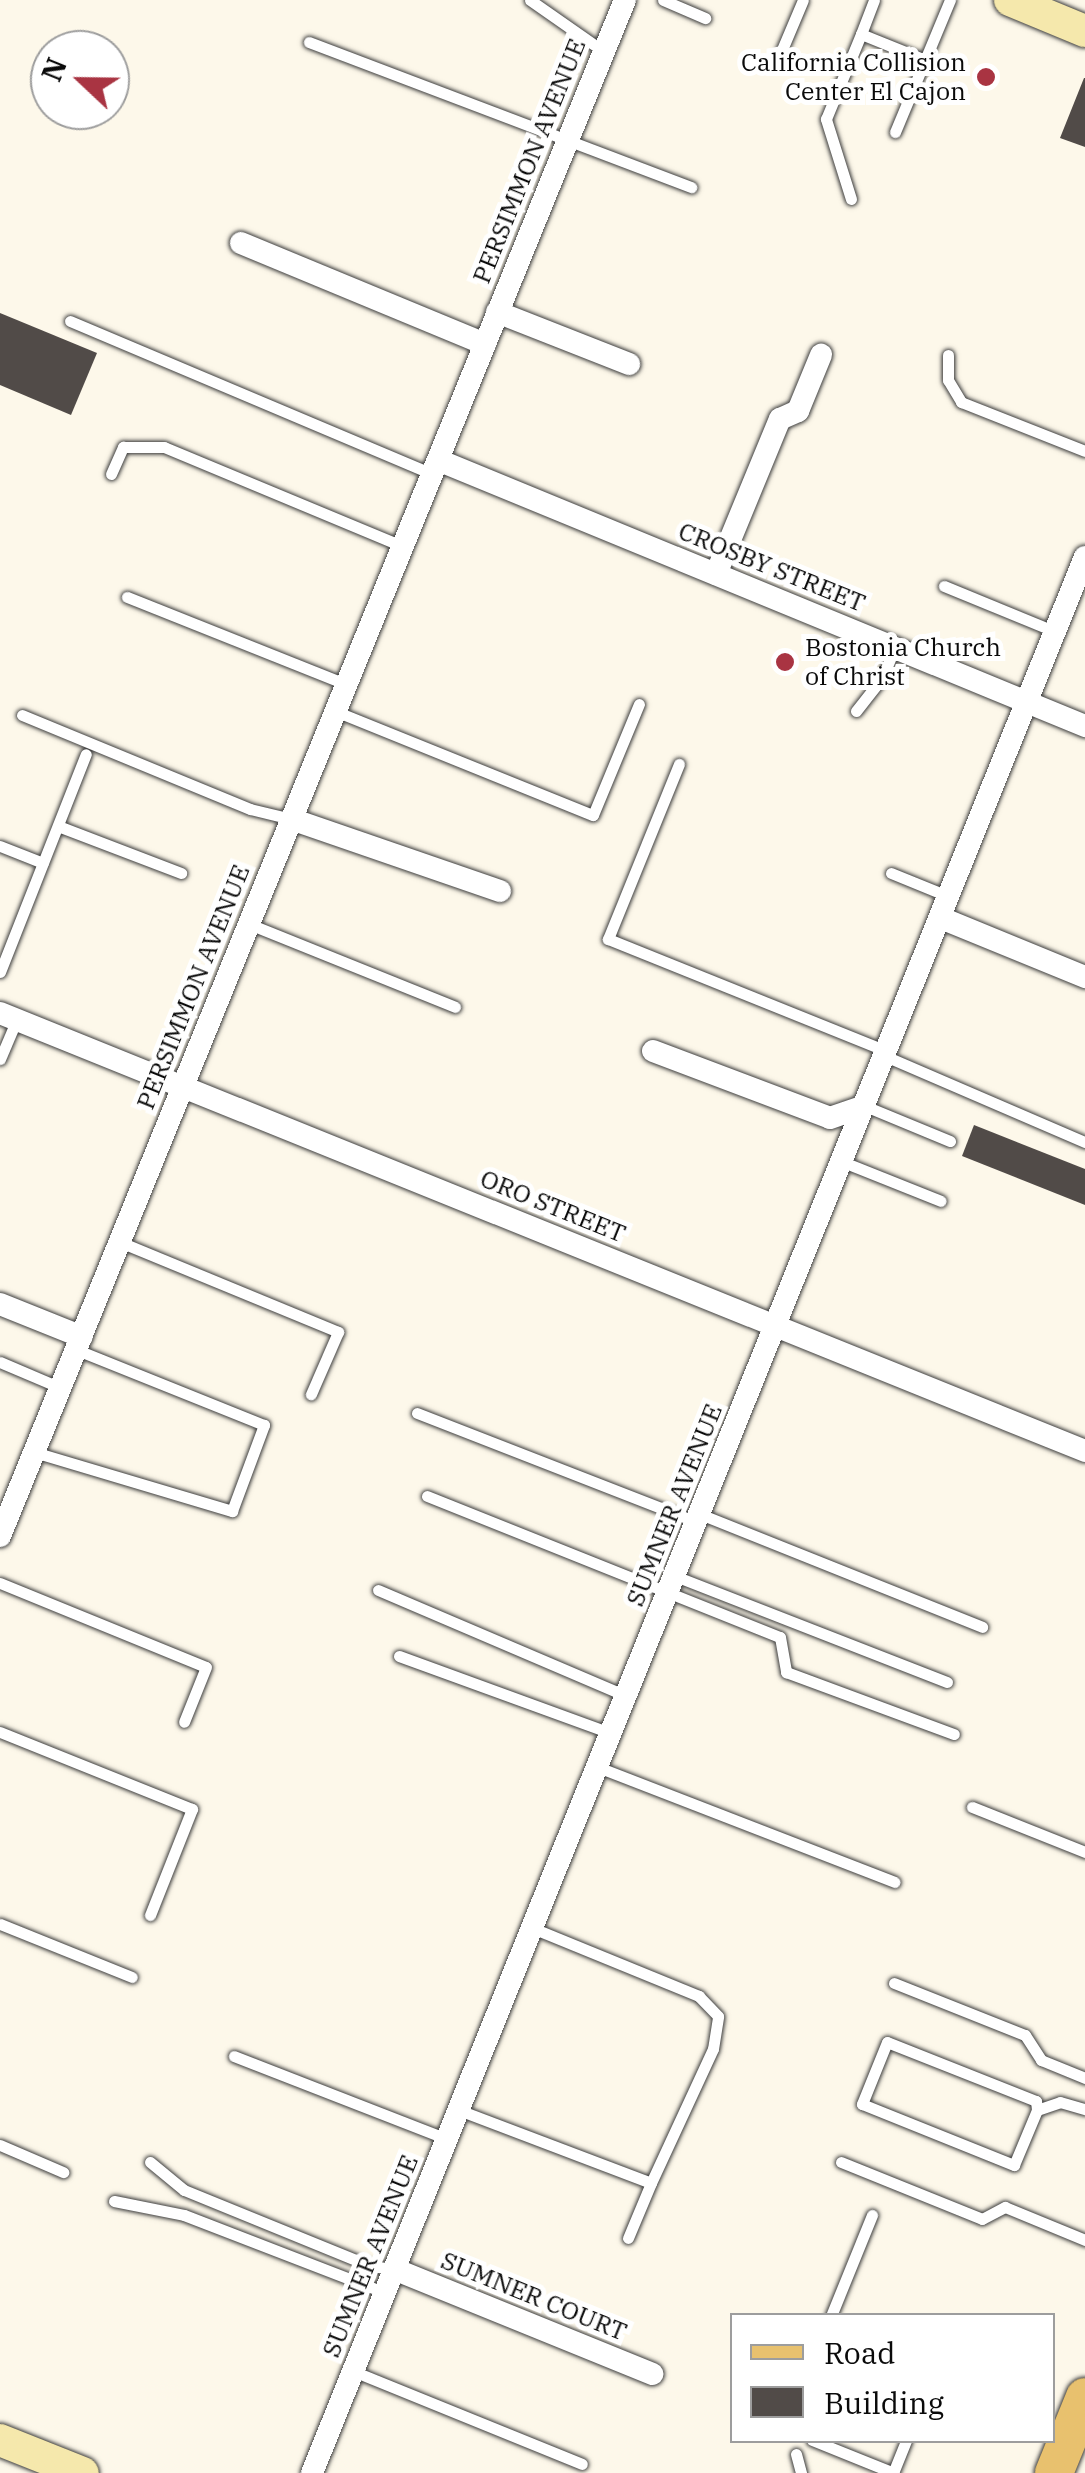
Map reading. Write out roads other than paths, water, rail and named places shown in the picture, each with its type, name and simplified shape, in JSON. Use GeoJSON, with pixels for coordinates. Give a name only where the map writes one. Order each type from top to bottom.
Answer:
{"type":"FeatureCollection","features":[{"type":"Feature","properties":{"kind":"main road"},"geometry":{"type":"LineString","coordinates":[[1058,2450],[1085,2397]]}},
{"type":"Feature","properties":{"kind":"street","name":"PERSIMMON AVENUE"},"geometry":{"type":"LineString","coordinates":[[0,1536],[624,0]]}},
{"type":"Feature","properties":{"kind":"street"},"geometry":{"type":"LineString","coordinates":[[1010,0],[1085,31]]}},
{"type":"Feature","properties":{"kind":"street"},"geometry":{"type":"LineString","coordinates":[[241,243],[484,344]]}},
{"type":"Feature","properties":{"kind":"street"},"geometry":{"type":"LineString","coordinates":[[498,312],[629,364]]}},
{"type":"Feature","properties":{"kind":"street"},"geometry":{"type":"LineString","coordinates":[[716,574],[780,419],[798,412],[821,355]]}},
{"type":"Feature","properties":{"kind":"street","name":"CROSBY STREET"},"geometry":{"type":"LineString","coordinates":[[435,467],[716,574],[1085,726]]}},
{"type":"Feature","properties":{"kind":"street","name":"SUMNER AVENUE"},"geometry":{"type":"LineString","coordinates":[[312,2473],[1085,557]]}},
{"type":"Feature","properties":{"kind":"street"},"geometry":{"type":"LineString","coordinates":[[291,819],[500,892]]}},
{"type":"Feature","properties":{"kind":"street"},"geometry":{"type":"LineString","coordinates":[[946,908],[1085,976]]}},
{"type":"Feature","properties":{"kind":"street","name":"ORO STREET"},"geometry":{"type":"LineString","coordinates":[[8,1016],[1085,1451]]}},
{"type":"Feature","properties":{"kind":"street"},"geometry":{"type":"LineString","coordinates":[[653,1050],[830,1118],[865,1106]]}},
{"type":"Feature","properties":{"kind":"street"},"geometry":{"type":"LineString","coordinates":[[0,1304],[79,1343]]}},
{"type":"Feature","properties":{"kind":"street","name":"SUMNER COURT"},"geometry":{"type":"LineString","coordinates":[[394,2269],[653,2374]]}},
{"type":"Feature","properties":{"kind":"street"},"geometry":{"type":"LineString","coordinates":[[0,2440],[82,2473]]}},
{"type":"Feature","properties":{"kind":"lane"},"geometry":{"type":"LineString","coordinates":[[530,0],[604,52]]}},
{"type":"Feature","properties":{"kind":"lane"},"geometry":{"type":"LineString","coordinates":[[663,0],[705,18]]}},
{"type":"Feature","properties":{"kind":"lane"},"geometry":{"type":"LineString","coordinates":[[782,52],[803,0]]}},
{"type":"Feature","properties":{"kind":"lane"},"geometry":{"type":"LineString","coordinates":[[851,199],[826,119],[874,0]]}},
{"type":"Feature","properties":{"kind":"lane"},"geometry":{"type":"LineString","coordinates":[[895,132],[950,0]]}},
{"type":"Feature","properties":{"kind":"lane"},"geometry":{"type":"LineString","coordinates":[[861,34],[925,60]]}},
{"type":"Feature","properties":{"kind":"lane"},"geometry":{"type":"LineString","coordinates":[[309,42],[691,187]]}},
{"type":"Feature","properties":{"kind":"lane"},"geometry":{"type":"LineString","coordinates":[[70,321],[435,467]]}},
{"type":"Feature","properties":{"kind":"lane"},"geometry":{"type":"LineString","coordinates":[[948,356],[948,380],[961,402],[1085,451]]}},
{"type":"Feature","properties":{"kind":"lane"},"geometry":{"type":"LineString","coordinates":[[111,474],[123,447],[164,447],[402,546]]}},
{"type":"Feature","properties":{"kind":"lane"},"geometry":{"type":"LineString","coordinates":[[944,586],[1056,632]]}},
{"type":"Feature","properties":{"kind":"lane"},"geometry":{"type":"LineString","coordinates":[[127,597],[346,684]]}},
{"type":"Feature","properties":{"kind":"lane"},"geometry":{"type":"LineString","coordinates":[[856,710],[882,678],[895,648]]}},
{"type":"Feature","properties":{"kind":"lane"},"geometry":{"type":"LineString","coordinates":[[335,711],[594,814],[638,704]]}},
{"type":"Feature","properties":{"kind":"lane"},"geometry":{"type":"LineString","coordinates":[[22,715],[250,809],[291,819]]}},
{"type":"Feature","properties":{"kind":"lane"},"geometry":{"type":"LineString","coordinates":[[0,972],[86,754]]}},
{"type":"Feature","properties":{"kind":"lane"},"geometry":{"type":"LineString","coordinates":[[679,764],[608,940],[886,1054],[1085,1142]]}},
{"type":"Feature","properties":{"kind":"lane"},"geometry":{"type":"LineString","coordinates":[[58,826],[181,873]]}},
{"type":"Feature","properties":{"kind":"lane"},"geometry":{"type":"LineString","coordinates":[[0,846],[43,863]]}},
{"type":"Feature","properties":{"kind":"lane"},"geometry":{"type":"LineString","coordinates":[[890,873],[946,908]]}},
{"type":"Feature","properties":{"kind":"lane"},"geometry":{"type":"LineString","coordinates":[[248,924],[455,1006]]}},
{"type":"Feature","properties":{"kind":"lane"},"geometry":{"type":"LineString","coordinates":[[0,1059],[8,1016]]}},
{"type":"Feature","properties":{"kind":"lane"},"geometry":{"type":"LineString","coordinates":[[865,1106],[950,1141]]}},
{"type":"Feature","properties":{"kind":"lane"},"geometry":{"type":"LineString","coordinates":[[843,1162],[942,1201]]}},
{"type":"Feature","properties":{"kind":"lane"},"geometry":{"type":"LineString","coordinates":[[120,1242],[338,1332],[311,1394]]}},
{"type":"Feature","properties":{"kind":"lane"},"geometry":{"type":"LineString","coordinates":[[34,1452],[232,1510],[264,1425],[79,1343]]}},
{"type":"Feature","properties":{"kind":"lane"},"geometry":{"type":"LineString","coordinates":[[0,1362],[61,1388]]}},
{"type":"Feature","properties":{"kind":"lane"},"geometry":{"type":"LineString","coordinates":[[417,1413],[982,1627]]}},
{"type":"Feature","properties":{"kind":"lane"},"geometry":{"type":"LineString","coordinates":[[427,1496],[947,1682]]}},
{"type":"Feature","properties":{"kind":"lane"},"geometry":{"type":"LineString","coordinates":[[0,1583],[206,1667],[184,1722]]}},
{"type":"Feature","properties":{"kind":"lane"},"geometry":{"type":"LineString","coordinates":[[672,1585],[780,1637],[786,1672],[954,1734]]}},
{"type":"Feature","properties":{"kind":"lane"},"geometry":{"type":"LineString","coordinates":[[378,1590],[626,1696]]}},
{"type":"Feature","properties":{"kind":"lane"},"geometry":{"type":"LineString","coordinates":[[399,1656],[611,1733]]}},
{"type":"Feature","properties":{"kind":"lane"},"geometry":{"type":"LineString","coordinates":[[0,1732],[192,1810],[150,1914]]}},
{"type":"Feature","properties":{"kind":"lane"},"geometry":{"type":"LineString","coordinates":[[598,1767],[894,1882]]}},
{"type":"Feature","properties":{"kind":"lane"},"geometry":{"type":"LineString","coordinates":[[972,1807],[1085,1852]]}},
{"type":"Feature","properties":{"kind":"lane"},"geometry":{"type":"LineString","coordinates":[[0,1924],[132,1978]]}},
{"type":"Feature","properties":{"kind":"lane"},"geometry":{"type":"LineString","coordinates":[[532,1928],[699,1996],[718,2016],[713,2049],[628,2238]]}},
{"type":"Feature","properties":{"kind":"lane"},"geometry":{"type":"LineString","coordinates":[[894,1982],[1025,2035],[1041,2060],[1085,2078]]}},
{"type":"Feature","properties":{"kind":"lane"},"geometry":{"type":"LineString","coordinates":[[1037,2110],[1036,2101],[888,2042],[862,2104],[1014,2165],[1037,2110],[1060,2102],[1085,2109]]}},
{"type":"Feature","properties":{"kind":"lane"},"geometry":{"type":"LineString","coordinates":[[234,2056],[447,2140]]}},
{"type":"Feature","properties":{"kind":"lane"},"geometry":{"type":"LineString","coordinates":[[459,2110],[651,2183]]}},
{"type":"Feature","properties":{"kind":"lane"},"geometry":{"type":"LineString","coordinates":[[0,2145],[63,2172]]}},
{"type":"Feature","properties":{"kind":"lane"},"geometry":{"type":"LineString","coordinates":[[150,2162],[184,2190],[370,2266],[394,2269]]}},
{"type":"Feature","properties":{"kind":"lane"},"geometry":{"type":"LineString","coordinates":[[841,2162],[982,2218],[1005,2207],[1085,2240]]}},
{"type":"Feature","properties":{"kind":"lane"},"geometry":{"type":"LineString","coordinates":[[114,2200],[184,2215],[384,2292]]}},
{"type":"Feature","properties":{"kind":"lane"},"geometry":{"type":"LineString","coordinates":[[832,2313],[872,2215]]}},
{"type":"Feature","properties":{"kind":"lane"},"geometry":{"type":"LineString","coordinates":[[353,2371],[582,2464]]}},
{"type":"Feature","properties":{"kind":"lane"},"geometry":{"type":"LineString","coordinates":[[819,2443],[894,2473],[905,2443]]}},
{"type":"Feature","properties":{"kind":"lane"},"geometry":{"type":"LineString","coordinates":[[796,2454],[801,2473]]}},
{"type":"Feature","properties":{"kind":"place","name":"California Collision Center El Cajon"},"geometry":{"type":"Point","coordinates":[986,77]}},
{"type":"Feature","properties":{"kind":"place","name":"Bostonia Church of Christ"},"geometry":{"type":"Point","coordinates":[785,662]}}]}
